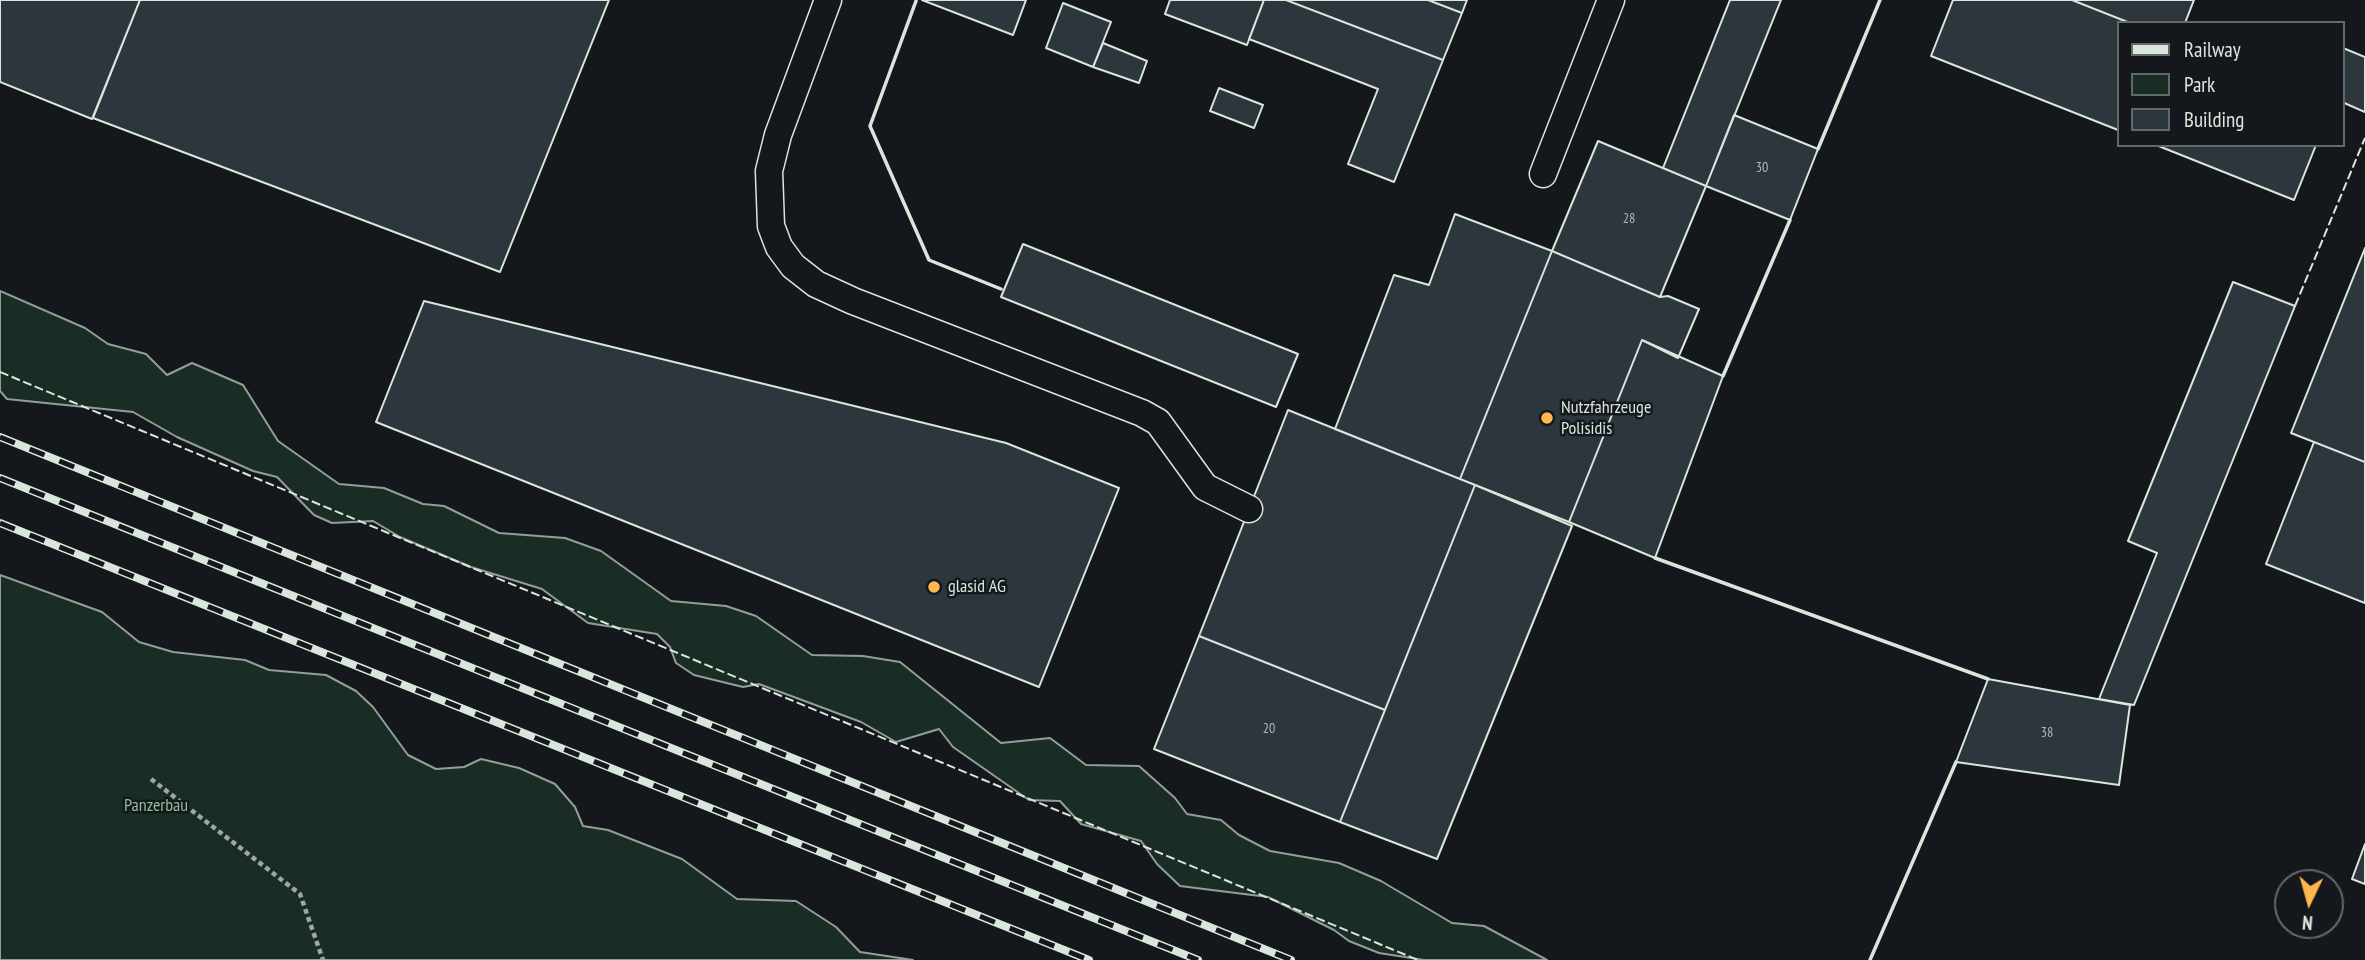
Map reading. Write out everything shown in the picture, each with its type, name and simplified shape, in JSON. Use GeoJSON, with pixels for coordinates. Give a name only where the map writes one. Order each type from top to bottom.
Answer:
{"type":"FeatureCollection","features":[{"type":"Feature","properties":{"kind":"lane"},"geometry":{"type":"LineString","coordinates":[[828,0],[778,135],[769,171],[771,226],[779,247],[793,266],[816,284],[853,300],[1142,413],[1158,422],[1205,488],[1249,509]]}},
{"type":"Feature","properties":{"kind":"lane"},"geometry":{"type":"LineString","coordinates":[[1543,174],[1611,0]]}},
{"type":"Feature","properties":{"kind":"path"},"geometry":{"type":"LineString","coordinates":[[151,779],[300,894],[323,960]]}},
{"type":"Feature","properties":{"kind":"green space"},"geometry":{"type":"Polygon","coordinates":[[[0,291],[85,328],[108,344],[146,354],[167,375],[192,363],[243,385],[278,441],[339,484],[384,488],[423,504],[444,506],[499,533],[565,538],[601,551],[671,601],[726,606],[756,616],[812,655],[863,656],[900,662],[1001,743],[1050,738],[1086,765],[1139,766],[1175,798],[1187,814],[1221,820],[1239,835],[1270,851],[1339,863],[1381,881],[1452,923],[1484,926],[1547,960],[1424,960],[1379,953],[1349,941],[1334,930],[1268,897],[1180,886],[1157,864],[1141,841],[1081,824],[1060,801],[1029,800],[953,747],[939,729],[896,742],[861,722],[759,684],[743,687],[694,675],[676,663],[670,647],[657,634],[588,623],[542,589],[471,567],[400,537],[373,521],[332,523],[314,515],[277,477],[253,471],[177,437],[133,412],[7,399],[0,391],[0,291]]]}},
{"type":"Feature","properties":{"kind":"green space","name":"Panzerbau"},"geometry":{"type":"Polygon","coordinates":[[[0,575],[102,612],[139,642],[173,652],[245,660],[269,670],[326,675],[356,691],[373,707],[408,755],[436,769],[464,767],[481,759],[519,768],[555,784],[575,807],[583,826],[608,830],[682,859],[737,899],[796,901],[836,927],[860,952],[913,960],[0,960],[0,575]]]}},
{"type":"Feature","properties":{"kind":"building"},"geometry":{"type":"Polygon","coordinates":[[[0,0],[140,0],[92,119],[0,82],[0,0]]]}},
{"type":"Feature","properties":{"kind":"building"},"geometry":{"type":"Polygon","coordinates":[[[140,0],[609,0],[500,272],[93,118],[140,0]]]}},
{"type":"Feature","properties":{"kind":"building"},"geometry":{"type":"Polygon","coordinates":[[[922,0],[1026,0],[1013,35],[922,0]]]}},
{"type":"Feature","properties":{"kind":"building"},"geometry":{"type":"Polygon","coordinates":[[[1170,0],[1264,0],[1247,45],[1165,14],[1170,0]]]}},
{"type":"Feature","properties":{"kind":"building"},"geometry":{"type":"Polygon","coordinates":[[[1264,0],[1286,0],[1443,60],[1394,182],[1348,164],[1378,89],[1249,39],[1264,0]]]}},
{"type":"Feature","properties":{"kind":"building"},"geometry":{"type":"Polygon","coordinates":[[[1286,0],[1428,0],[1462,13],[1443,60],[1286,0]]]}},
{"type":"Feature","properties":{"kind":"building"},"geometry":{"type":"Polygon","coordinates":[[[1428,0],[1467,0],[1462,13],[1428,0]]]}},
{"type":"Feature","properties":{"kind":"building"},"geometry":{"type":"Polygon","coordinates":[[[1730,0],[1781,0],[1706,186],[1663,168],[1730,0]]]}},
{"type":"Feature","properties":{"kind":"building"},"geometry":{"type":"Polygon","coordinates":[[[1953,0],[2072,0],[2125,21],[2116,21],[2116,129],[1931,56],[1953,0]]]}},
{"type":"Feature","properties":{"kind":"building"},"geometry":{"type":"Polygon","coordinates":[[[2072,0],[2194,0],[2186,21],[2125,21],[2072,0]]]}},
{"type":"Feature","properties":{"kind":"building"},"geometry":{"type":"Polygon","coordinates":[[[1063,3],[1111,22],[1093,67],[1046,48],[1063,3]]]}},
{"type":"Feature","properties":{"kind":"building"},"geometry":{"type":"Polygon","coordinates":[[[1103,43],[1147,61],[1139,83],[1093,67],[1103,43]]]}},
{"type":"Feature","properties":{"kind":"building"},"geometry":{"type":"Polygon","coordinates":[[[2344,48],[2365,57],[2365,112],[2344,103],[2344,48]]]}},
{"type":"Feature","properties":{"kind":"building"},"geometry":{"type":"Polygon","coordinates":[[[1219,88],[1263,105],[1254,128],[1210,111],[1219,88]]]}},
{"type":"Feature","properties":{"kind":"building"},"geometry":{"type":"Polygon","coordinates":[[[1734,115],[1818,149],[1790,220],[1706,186],[1734,115]]]}},
{"type":"Feature","properties":{"kind":"building"},"geometry":{"type":"Polygon","coordinates":[[[1598,141],[1706,186],[1660,297],[1552,251],[1598,141]]]}},
{"type":"Feature","properties":{"kind":"building"},"geometry":{"type":"Polygon","coordinates":[[[2161,147],[2315,147],[2294,200],[2161,147]]]}},
{"type":"Feature","properties":{"kind":"building"},"geometry":{"type":"Polygon","coordinates":[[[1455,214],[1552,251],[1460,479],[1335,429],[1394,275],[1429,285],[1455,214]]]}},
{"type":"Feature","properties":{"kind":"building"},"geometry":{"type":"Polygon","coordinates":[[[1023,244],[1298,354],[1276,407],[1001,297],[1023,244]]]}},
{"type":"Feature","properties":{"kind":"building"},"geometry":{"type":"Polygon","coordinates":[[[2365,248],[2365,462],[2291,433],[2365,248]]]}},
{"type":"Feature","properties":{"kind":"building","name":"Nutzfahrzeuge Polisidis"},"geometry":{"type":"Polygon","coordinates":[[[1552,251],[1660,297],[1668,296],[1699,309],[1678,358],[1642,340],[1569,522],[1460,479],[1552,251]]]}},
{"type":"Feature","properties":{"kind":"building"},"geometry":{"type":"Polygon","coordinates":[[[2233,282],[2295,306],[2134,705],[2099,699],[2157,553],[2128,541],[2233,282]]]}},
{"type":"Feature","properties":{"kind":"building","name":"glasid AG"},"geometry":{"type":"Polygon","coordinates":[[[424,301],[1006,443],[1119,488],[1039,687],[376,422],[424,301]]]}},
{"type":"Feature","properties":{"kind":"building"},"geometry":{"type":"Polygon","coordinates":[[[1642,340],[1723,376],[1655,558],[1569,522],[1642,340]]]}},
{"type":"Feature","properties":{"kind":"building"},"geometry":{"type":"Polygon","coordinates":[[[1288,410],[1475,485],[1385,710],[1199,636],[1288,410]]]}},
{"type":"Feature","properties":{"kind":"building"},"geometry":{"type":"Polygon","coordinates":[[[2314,442],[2365,462],[2365,603],[2266,564],[2314,442]]]}},
{"type":"Feature","properties":{"kind":"building"},"geometry":{"type":"Polygon","coordinates":[[[1475,485],[1572,526],[1437,859],[1340,822],[1475,485]]]}},
{"type":"Feature","properties":{"kind":"building"},"geometry":{"type":"Polygon","coordinates":[[[1199,636],[1385,710],[1340,822],[1154,749],[1199,636]]]}},
{"type":"Feature","properties":{"kind":"building"},"geometry":{"type":"Polygon","coordinates":[[[1988,679],[2130,705],[2119,785],[1956,762],[1988,679]]]}},
{"type":"Feature","properties":{"kind":"building"},"geometry":{"type":"Polygon","coordinates":[[[2365,844],[2365,884],[2352,879],[2365,844]]]}},
{"type":"Feature","properties":{"kind":"railway"},"geometry":{"type":"LineString","coordinates":[[0,437],[1291,960]]}},
{"type":"Feature","properties":{"kind":"railway"},"geometry":{"type":"LineString","coordinates":[[0,478],[1198,960]]}},
{"type":"Feature","properties":{"kind":"railway"},"geometry":{"type":"LineString","coordinates":[[0,523],[1089,960]]}},
{"type":"Feature","properties":{"kind":"fence"},"geometry":{"type":"LineString","coordinates":[[2295,306],[2365,138]]}},
{"type":"Feature","properties":{"kind":"fence"},"geometry":{"type":"LineString","coordinates":[[0,372],[1418,960]]}},
{"type":"Feature","properties":{"kind":"wall"},"geometry":{"type":"LineString","coordinates":[[1818,149],[1880,0]]}},
{"type":"Feature","properties":{"kind":"wall"},"geometry":{"type":"LineString","coordinates":[[916,1],[870,126],[929,260],[1001,289]]}},
{"type":"Feature","properties":{"kind":"wall"},"geometry":{"type":"LineString","coordinates":[[1723,376],[1790,220]]}},
{"type":"Feature","properties":{"kind":"wall"},"geometry":{"type":"LineString","coordinates":[[1655,558],[1988,679]]}},
{"type":"Feature","properties":{"kind":"wall"},"geometry":{"type":"LineString","coordinates":[[1870,960],[1956,762]]}},
{"type":"Feature","properties":{"kind":"place","name":"Nutzfahrzeuge Polisidis"},"geometry":{"type":"Point","coordinates":[1547,418]}},
{"type":"Feature","properties":{"kind":"place","name":"glasid AG"},"geometry":{"type":"Point","coordinates":[934,587]}}]}
